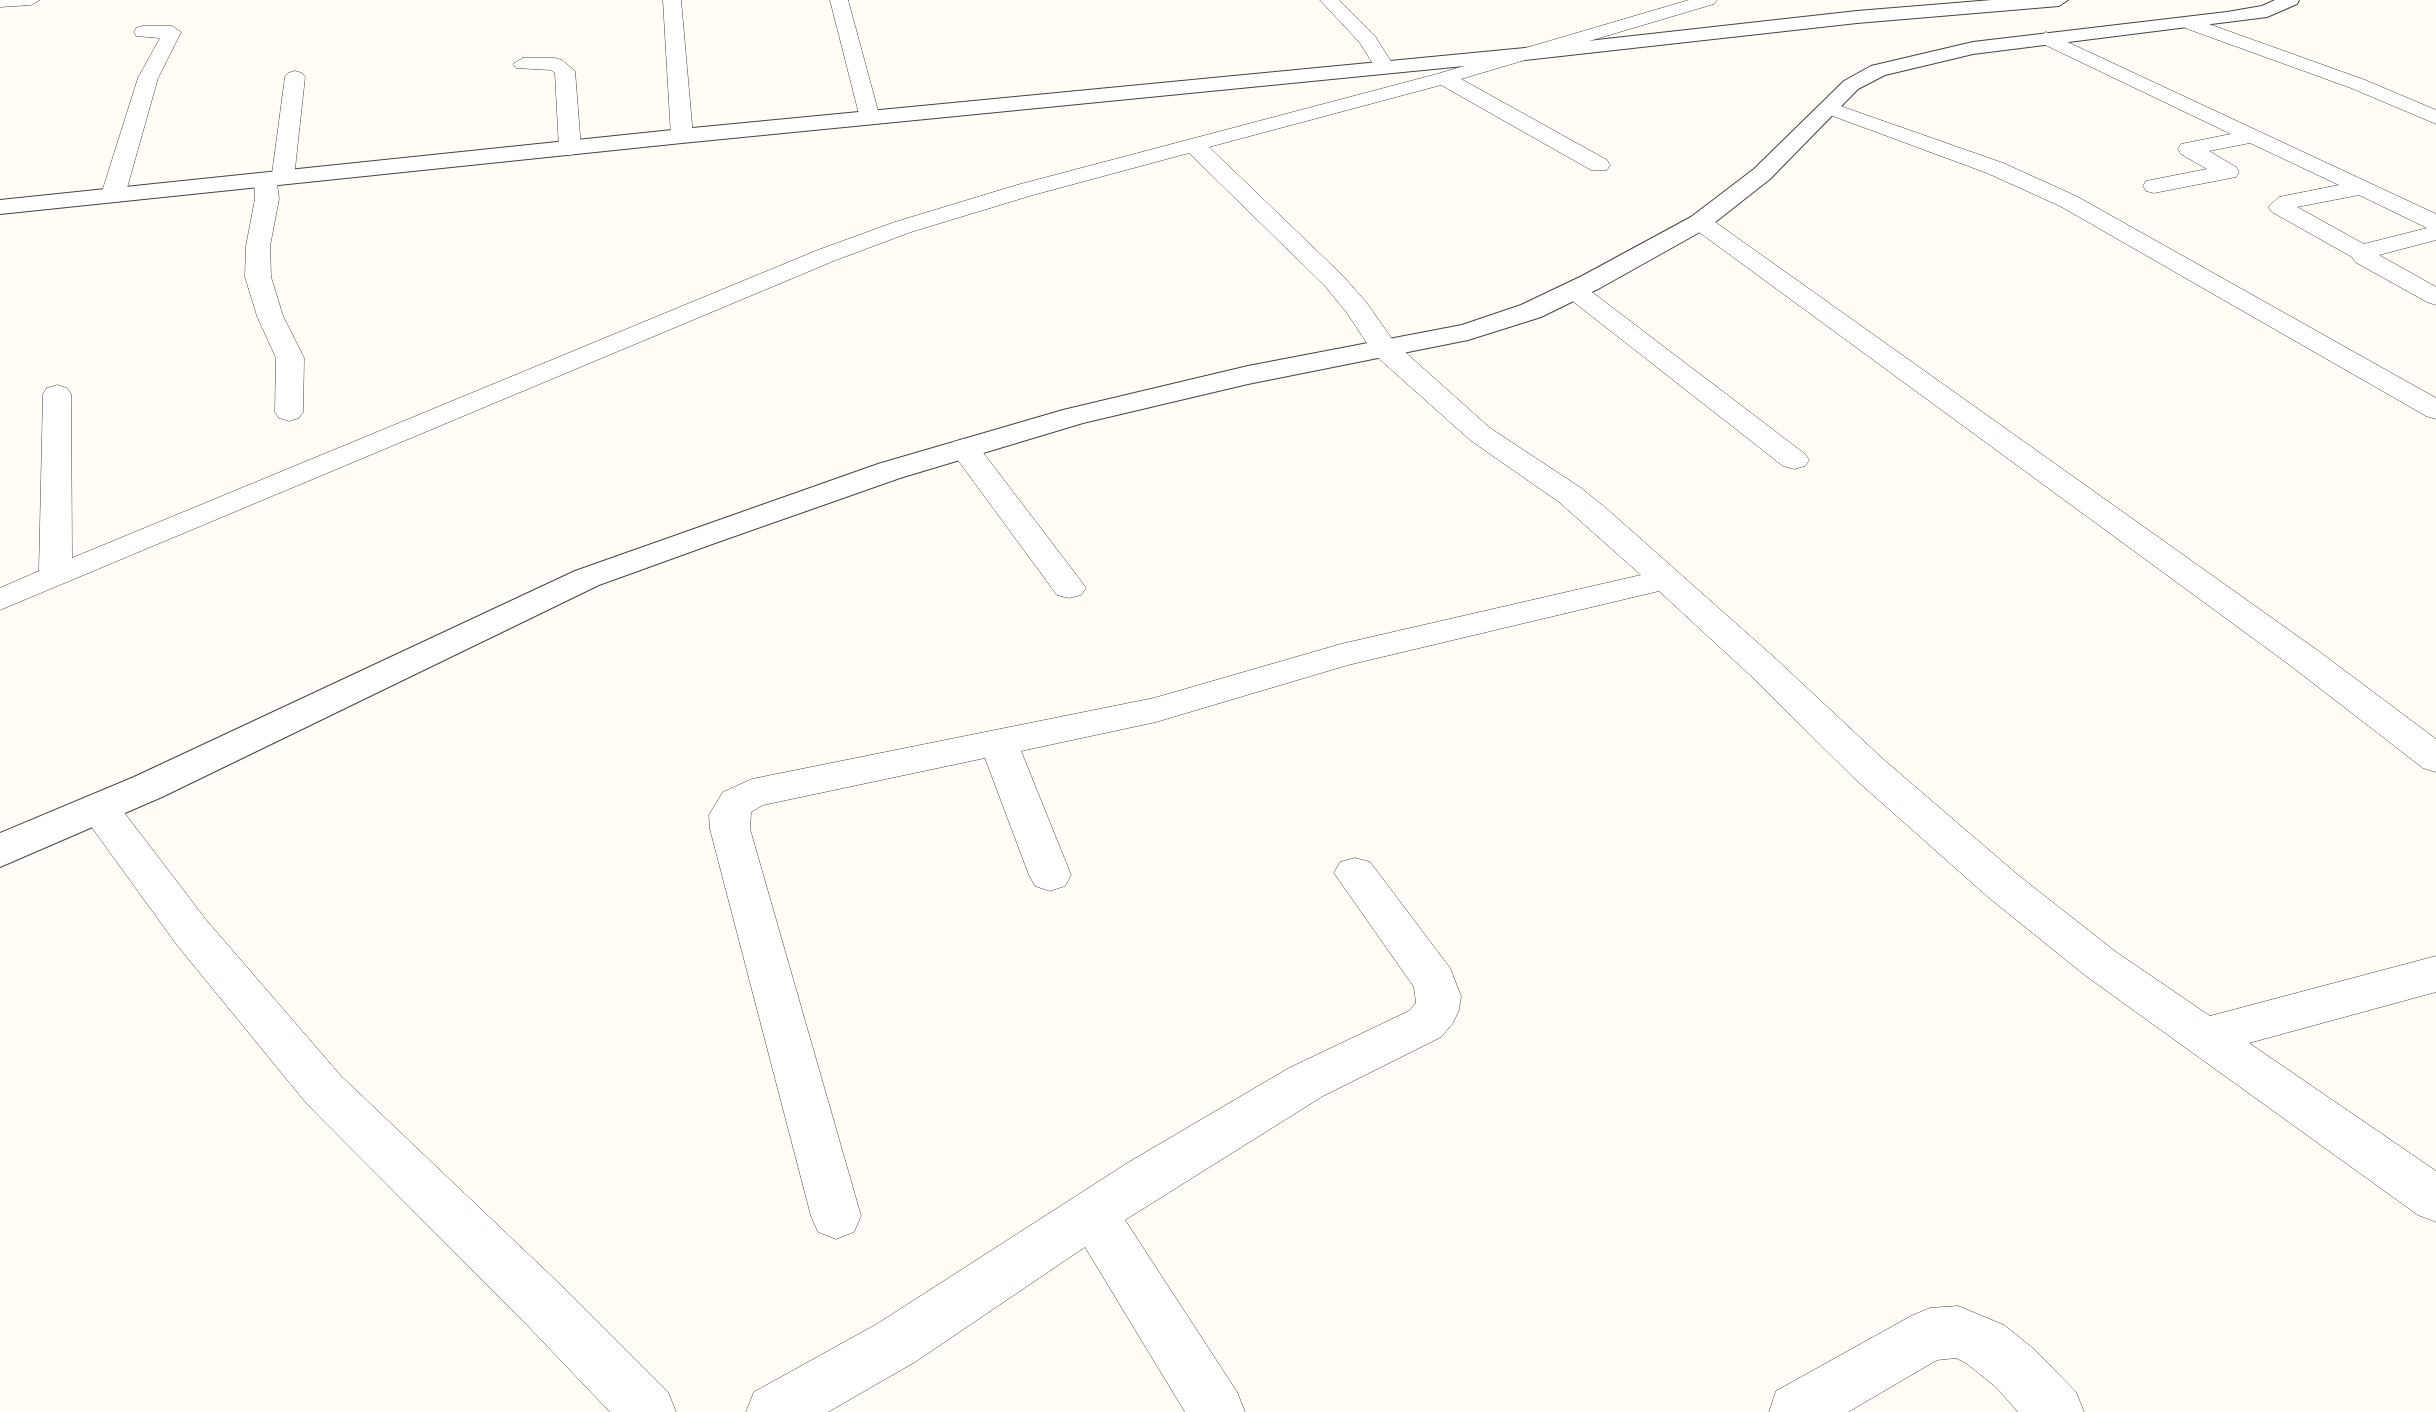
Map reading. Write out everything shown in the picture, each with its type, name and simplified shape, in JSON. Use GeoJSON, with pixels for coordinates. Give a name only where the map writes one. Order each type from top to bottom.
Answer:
{"type":"FeatureCollection","features":[{"type":"Feature","properties":{"kind":"street"},"geometry":{"type":"LineString","coordinates":[[0,2],[32,0]]}},
{"type":"Feature","properties":{"kind":"street"},"geometry":{"type":"LineString","coordinates":[[672,0],[682,136]]}},
{"type":"Feature","properties":{"kind":"street"},"geometry":{"type":"LineString","coordinates":[[839,0],[870,118]]}},
{"type":"Feature","properties":{"kind":"street"},"geometry":{"type":"LineString","coordinates":[[1329,0],[1368,40],[1385,68]]}},
{"type":"Feature","properties":{"kind":"street"},"geometry":{"type":"LineString","coordinates":[[0,600],[849,246],[914,223],[1025,190],[1444,78],[1708,0]]}},
{"type":"Feature","properties":{"kind":"street"},"geometry":{"type":"LineString","coordinates":[[0,207],[682,136],[1525,54],[1857,17],[2059,0]]}},
{"type":"Feature","properties":{"kind":"street"},"geometry":{"type":"LineString","coordinates":[[0,851],[99,808],[587,578],[889,471],[1074,416],[1248,375],[1502,323],[1575,291],[1700,222],[1762,174],[1851,85],[1878,70],[1934,55],[2046,38],[2192,24],[2267,11],[2290,0]]}},
{"type":"Feature","properties":{"kind":"street"},"geometry":{"type":"LineString","coordinates":[[2192,24],[2333,74],[2436,118]]}},
{"type":"Feature","properties":{"kind":"street"},"geometry":{"type":"LineString","coordinates":[[113,195],[148,78],[172,32],[143,32]]}},
{"type":"Feature","properties":{"kind":"street"},"geometry":{"type":"LineString","coordinates":[[2046,38],[2436,223]]}},
{"type":"Feature","properties":{"kind":"street"},"geometry":{"type":"LineString","coordinates":[[523,64],[555,64],[565,71],[570,148]]}},
{"type":"Feature","properties":{"kind":"street"},"geometry":{"type":"LineString","coordinates":[[289,412],[290,358],[270,316],[258,277],[258,246],[295,77]]}},
{"type":"Feature","properties":{"kind":"street"},"geometry":{"type":"LineString","coordinates":[[1444,78],[1599,165]]}},
{"type":"Feature","properties":{"kind":"street"},"geometry":{"type":"LineString","coordinates":[[1829,108],[1995,168],[2068,201],[2436,410]]}},
{"type":"Feature","properties":{"kind":"street"},"geometry":{"type":"LineString","coordinates":[[2154,186],[2228,172],[2189,149],[2253,136]]}},
{"type":"Feature","properties":{"kind":"street"},"geometry":{"type":"LineString","coordinates":[[1194,145],[1334,281],[1357,308],[1385,349],[1480,434],[1570,495],[1666,579],[1869,769],[2003,886],[2101,964],[2436,1199]]}},
{"type":"Feature","properties":{"kind":"street"},"geometry":{"type":"LineString","coordinates":[[2361,188],[2287,202],[2280,207],[2436,297]]}},
{"type":"Feature","properties":{"kind":"street"},"geometry":{"type":"LineString","coordinates":[[1700,222],[2281,642],[2436,759]]}},
{"type":"Feature","properties":{"kind":"street"},"geometry":{"type":"LineString","coordinates":[[2364,254],[2436,233]]}},
{"type":"Feature","properties":{"kind":"street"},"geometry":{"type":"LineString","coordinates":[[1575,291],[1794,460]]}},
{"type":"Feature","properties":{"kind":"street"},"geometry":{"type":"LineString","coordinates":[[56,577],[57,394]]}},
{"type":"Feature","properties":{"kind":"street"},"geometry":{"type":"LineString","coordinates":[[964,448],[1069,588]]}},
{"type":"Feature","properties":{"kind":"street"},"geometry":{"type":"LineString","coordinates":[[836,1216],[730,829],[729,815],[737,802],[752,793],[1156,710],[1341,655],[1666,579]]}},
{"type":"Feature","properties":{"kind":"street"},"geometry":{"type":"LineString","coordinates":[[999,744],[1050,875]]}},
{"type":"Feature","properties":{"kind":"street"},"geometry":{"type":"LineString","coordinates":[[99,808],[192,933],[324,1090],[649,1412]]}},
{"type":"Feature","properties":{"kind":"street"},"geometry":{"type":"LineString","coordinates":[[774,1412],[896,1343],[1092,1213],[1306,1082],[1425,1024],[1437,1010],[1439,996],[1434,981],[1355,873]]}},
{"type":"Feature","properties":{"kind":"street"},"geometry":{"type":"LineString","coordinates":[[2204,1036],[2436,974]]}},
{"type":"Feature","properties":{"kind":"street"},"geometry":{"type":"LineString","coordinates":[[1092,1213],[1217,1412]]}},
{"type":"Feature","properties":{"kind":"street"},"geometry":{"type":"LineString","coordinates":[[1796,1411],[1930,1334],[1958,1332],[1985,1344],[2016,1369],[2056,1412]]}}]}
